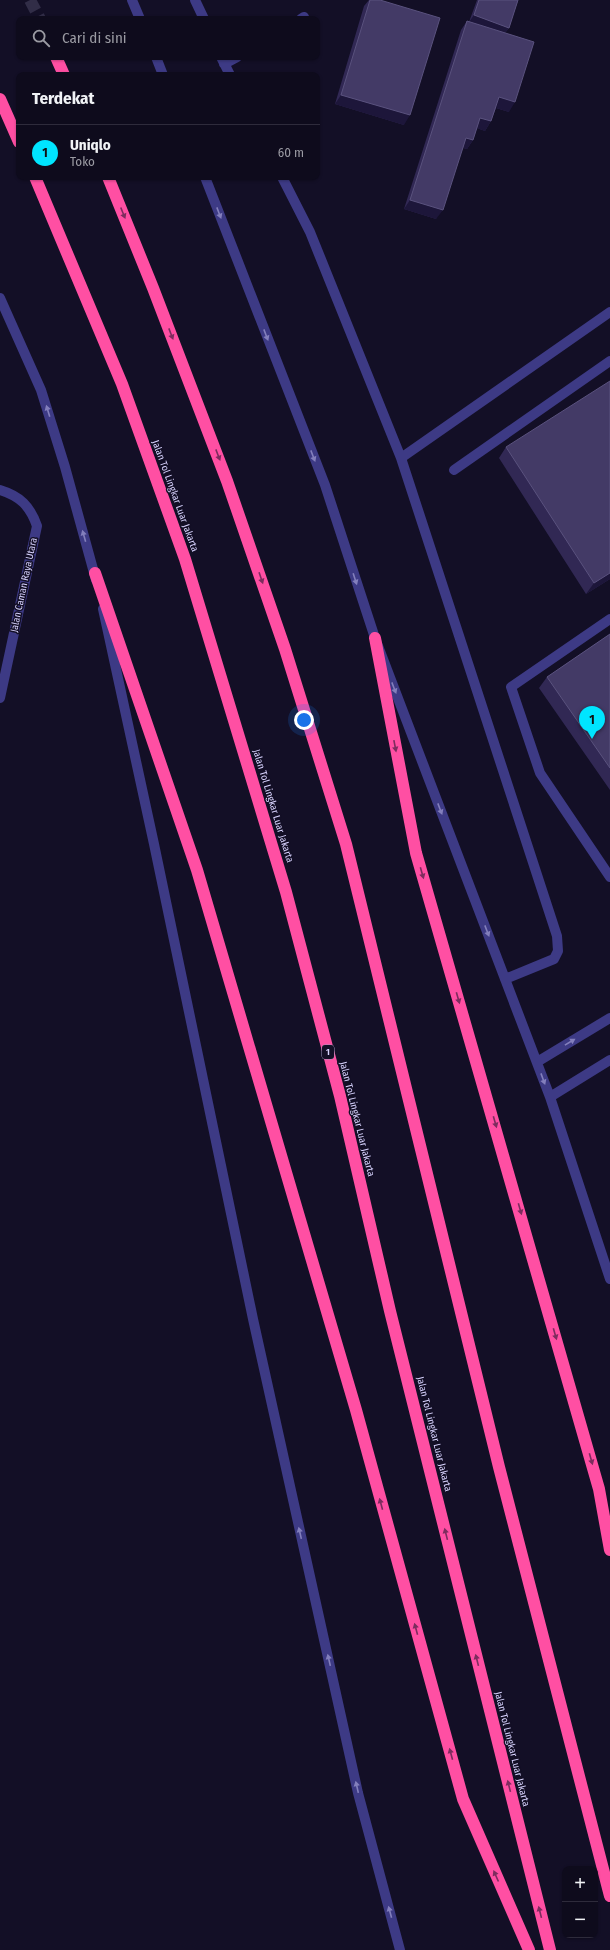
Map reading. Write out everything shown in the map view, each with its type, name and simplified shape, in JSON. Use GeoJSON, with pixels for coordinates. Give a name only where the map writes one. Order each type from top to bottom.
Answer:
{"type":"FeatureCollection","features":[{"type":"Feature","properties":{"kind":"highway"},"geometry":{"type":"LineString","coordinates":[[57,60],[63,72]]}},
{"type":"Feature","properties":{"kind":"highway"},"geometry":{"type":"LineString","coordinates":[[0,100],[16,135]]}},
{"type":"Feature","properties":{"kind":"highway","name":"Jalan Tol Lingkar Luar Jakarta"},"geometry":{"type":"LineString","coordinates":[[36,180],[122,384],[185,559],[286,892],[340,1096],[388,1303],[550,1950]]}},
{"type":"Feature","properties":{"kind":"highway"},"geometry":{"type":"LineString","coordinates":[[109,180],[154,288],[227,480],[285,649],[346,844],[499,1467],[610,1896]]}},
{"type":"Feature","properties":{"kind":"highway"},"geometry":{"type":"LineString","coordinates":[[95,573],[197,870],[356,1410],[463,1799],[529,1950]]}},
{"type":"Feature","properties":{"kind":"highway"},"geometry":{"type":"LineString","coordinates":[[375,638],[416,853],[599,1489],[610,1550]]}},
{"type":"Feature","properties":{"kind":"street"},"geometry":{"type":"LineString","coordinates":[[132,0],[139,16]]}},
{"type":"Feature","properties":{"kind":"street"},"geometry":{"type":"LineString","coordinates":[[195,0],[203,16]]}},
{"type":"Feature","properties":{"kind":"street"},"geometry":{"type":"LineString","coordinates":[[157,60],[162,72]]}},
{"type":"Feature","properties":{"kind":"street"},"geometry":{"type":"LineString","coordinates":[[223,61],[228,72]]}},
{"type":"Feature","properties":{"kind":"street"},"geometry":{"type":"LineString","coordinates":[[206,180],[324,485],[375,638],[550,1097],[610,1279]]}},
{"type":"Feature","properties":{"kind":"street"},"geometry":{"type":"LineString","coordinates":[[284,180],[310,232],[401,458],[557,936],[558,951],[554,959],[505,979]]}},
{"type":"Feature","properties":{"kind":"street"},"geometry":{"type":"LineString","coordinates":[[0,298],[41,390],[65,467],[95,573],[154,844],[261,1358],[358,1793],[400,1950]]}},
{"type":"Feature","properties":{"kind":"street"},"geometry":{"type":"LineString","coordinates":[[401,458],[610,312]]}},
{"type":"Feature","properties":{"kind":"street"},"geometry":{"type":"LineString","coordinates":[[454,470],[610,361]]}},
{"type":"Feature","properties":{"kind":"street","name":"Jalan Caman Raya Utara"},"geometry":{"type":"LineString","coordinates":[[0,490],[14,494],[32,512],[37,526],[0,698]]}},
{"type":"Feature","properties":{"kind":"street"},"geometry":{"type":"LineString","coordinates":[[610,619],[511,687],[540,773],[610,877]]}},
{"type":"Feature","properties":{"kind":"street"},"geometry":{"type":"LineString","coordinates":[[537,1062],[610,1018]]}},
{"type":"Feature","properties":{"kind":"street"},"geometry":{"type":"LineString","coordinates":[[550,1097],[610,1060]]}},
{"type":"Feature","properties":{"kind":"building"},"geometry":{"type":"Polygon","coordinates":[[[370,0],[380,0],[440,18],[410,115],[341,95],[370,0]]]}},
{"type":"Feature","properties":{"kind":"building"},"geometry":{"type":"Polygon","coordinates":[[[479,0],[518,0],[509,28],[474,15],[479,0]]]}},
{"type":"Feature","properties":{"kind":"building"},"geometry":{"type":"Polygon","coordinates":[[[467,21],[534,42],[515,102],[499,97],[491,121],[480,118],[473,140],[466,138],[443,210],[410,200],[467,21]]]}},
{"type":"Feature","properties":{"kind":"building"},"geometry":{"type":"Polygon","coordinates":[[[610,381],[610,573],[594,583],[506,447],[610,381]]]}},
{"type":"Feature","properties":{"kind":"building"},"geometry":{"type":"Polygon","coordinates":[[[610,634],[610,768],[547,677],[610,634]]]}},
{"type":"Feature","properties":{"kind":"tunnel"},"geometry":{"type":"LineString","coordinates":[[30,0],[38,16]]}},
{"type":"Feature","properties":{"kind":"place","name":"Uniqlo"},"geometry":{"type":"Point","coordinates":[592,739]}}]}
